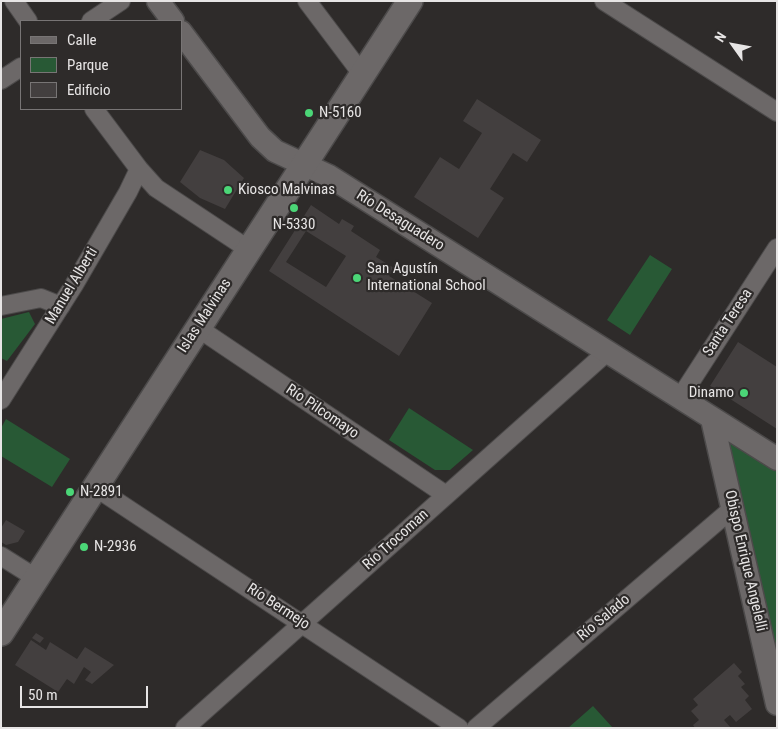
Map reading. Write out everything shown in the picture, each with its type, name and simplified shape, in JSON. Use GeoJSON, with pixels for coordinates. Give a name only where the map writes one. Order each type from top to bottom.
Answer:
{"type":"FeatureCollection","features":[{"type":"Feature","properties":{"kind":"main road","name":"Islas Malvinas"},"geometry":{"type":"LineString","coordinates":[[1,633],[248,248],[410,1]]}},
{"type":"Feature","properties":{"kind":"street"},"geometry":{"type":"LineString","coordinates":[[14,1],[27,20]]}},
{"type":"Feature","properties":{"kind":"street"},"geometry":{"type":"LineString","coordinates":[[92,20],[121,1]]}},
{"type":"Feature","properties":{"kind":"street"},"geometry":{"type":"LineString","coordinates":[[158,1],[172,20]]}},
{"type":"Feature","properties":{"kind":"street"},"geometry":{"type":"LineString","coordinates":[[307,1],[362,74]]}},
{"type":"Feature","properties":{"kind":"street"},"geometry":{"type":"LineString","coordinates":[[604,1],[777,112]]}},
{"type":"Feature","properties":{"kind":"street","name":"Río Desaguadero"},"geometry":{"type":"LineString","coordinates":[[182,33],[267,145],[329,176],[777,459]]}},
{"type":"Feature","properties":{"kind":"street"},"geometry":{"type":"LineString","coordinates":[[1,80],[20,68]]}},
{"type":"Feature","properties":{"kind":"street"},"geometry":{"type":"LineString","coordinates":[[95,110],[139,169],[162,193],[248,248]]}},
{"type":"Feature","properties":{"kind":"street","name":"Manuel Alberti"},"geometry":{"type":"LineString","coordinates":[[1,400],[61,306],[128,192],[139,169]]}},
{"type":"Feature","properties":{"kind":"street","name":"Santa Teresa"},"geometry":{"type":"LineString","coordinates":[[680,398],[777,248]]}},
{"type":"Feature","properties":{"kind":"street"},"geometry":{"type":"LineString","coordinates":[[1,306],[41,298],[61,306]]}},
{"type":"Feature","properties":{"kind":"street","name":"Río Pilcomayo"},"geometry":{"type":"LineString","coordinates":[[198,328],[446,495]]}},
{"type":"Feature","properties":{"kind":"street","name":"Río Trocoman"},"geometry":{"type":"LineString","coordinates":[[185,728],[607,352]]}},
{"type":"Feature","properties":{"kind":"street","name":"Obispo Enrique Angelelli"},"geometry":{"type":"LineString","coordinates":[[712,419],[777,704]]}},
{"type":"Feature","properties":{"kind":"street","name":"Río Bermejo"},"geometry":{"type":"LineString","coordinates":[[96,487],[459,728]]}},
{"type":"Feature","properties":{"kind":"street","name":"Río Salado"},"geometry":{"type":"LineString","coordinates":[[476,728],[733,508]]}},
{"type":"Feature","properties":{"kind":"street"},"geometry":{"type":"LineString","coordinates":[[1,556],[36,578]]}},
{"type":"Feature","properties":{"kind":"green space"},"geometry":{"type":"Polygon","coordinates":[[[650,255],[672,269],[630,335],[607,320],[650,255]]]}},
{"type":"Feature","properties":{"kind":"green space"},"geometry":{"type":"Polygon","coordinates":[[[29,312],[35,324],[7,361],[1,358],[1,319],[29,312]]]}},
{"type":"Feature","properties":{"kind":"green space"},"geometry":{"type":"Polygon","coordinates":[[[409,408],[473,450],[450,470],[435,470],[389,440],[409,408]]]}},
{"type":"Feature","properties":{"kind":"green space"},"geometry":{"type":"Polygon","coordinates":[[[6,419],[70,459],[52,487],[1,456],[1,428],[6,419]]]}},
{"type":"Feature","properties":{"kind":"green space"},"geometry":{"type":"Polygon","coordinates":[[[726,435],[777,468],[777,668],[726,435]]]}},
{"type":"Feature","properties":{"kind":"green space"},"geometry":{"type":"Polygon","coordinates":[[[593,706],[613,728],[568,728],[593,706]]]}},
{"type":"Feature","properties":{"kind":"building","name":"San Agustín International School"},"geometry":{"type":"Polygon","coordinates":[[[477,99],[541,140],[527,162],[513,153],[490,189],[504,198],[478,238],[414,197],[440,157],[459,169],[482,133],[463,121],[477,99]]]}},
{"type":"Feature","properties":{"kind":"building"},"geometry":{"type":"Polygon","coordinates":[[[200,150],[224,160],[244,178],[225,209],[200,198],[180,182],[200,150]]]}},
{"type":"Feature","properties":{"kind":"building","name":"San Agustín International School"},"geometry":{"type":"Polygon","coordinates":[[[311,205],[339,224],[342,219],[354,226],[351,231],[380,250],[376,257],[394,268],[389,276],[432,303],[399,356],[269,271],[311,205]],[[306,231],[286,262],[326,287],[346,256],[306,231]]]}},
{"type":"Feature","properties":{"kind":"building"},"geometry":{"type":"Polygon","coordinates":[[[738,342],[777,367],[777,429],[710,386],[738,342]]]}},
{"type":"Feature","properties":{"kind":"building"},"geometry":{"type":"Polygon","coordinates":[[[6,520],[25,531],[18,542],[6,545],[1,542],[1,528],[6,520]]]}},
{"type":"Feature","properties":{"kind":"building"},"geometry":{"type":"Polygon","coordinates":[[[36,633],[44,638],[40,643],[32,638],[36,633]]]}},
{"type":"Feature","properties":{"kind":"building"},"geometry":{"type":"Polygon","coordinates":[[[31,640],[46,650],[50,642],[77,659],[85,647],[114,665],[92,684],[85,680],[91,672],[84,667],[74,684],[67,679],[58,692],[15,665],[31,640]]]}},
{"type":"Feature","properties":{"kind":"building"},"geometry":{"type":"Polygon","coordinates":[[[734,663],[742,672],[738,676],[745,684],[741,687],[749,696],[745,700],[752,709],[736,722],[730,715],[724,720],[731,728],[695,728],[693,725],[699,720],[691,711],[698,705],[693,699],[734,663]]]}},
{"type":"Feature","properties":{"kind":"place","name":"N-5160"},"geometry":{"type":"Point","coordinates":[309,113]}},
{"type":"Feature","properties":{"kind":"place","name":"Kiosco Malvinas"},"geometry":{"type":"Point","coordinates":[228,190]}},
{"type":"Feature","properties":{"kind":"place","name":"N-5330"},"geometry":{"type":"Point","coordinates":[294,208]}},
{"type":"Feature","properties":{"kind":"place","name":"San Agustín International School"},"geometry":{"type":"Point","coordinates":[357,278]}},
{"type":"Feature","properties":{"kind":"place","name":"Dinamo"},"geometry":{"type":"Point","coordinates":[744,393]}},
{"type":"Feature","properties":{"kind":"place","name":"N-2891"},"geometry":{"type":"Point","coordinates":[70,492]}},
{"type":"Feature","properties":{"kind":"place","name":"N-2936"},"geometry":{"type":"Point","coordinates":[84,547]}}]}
